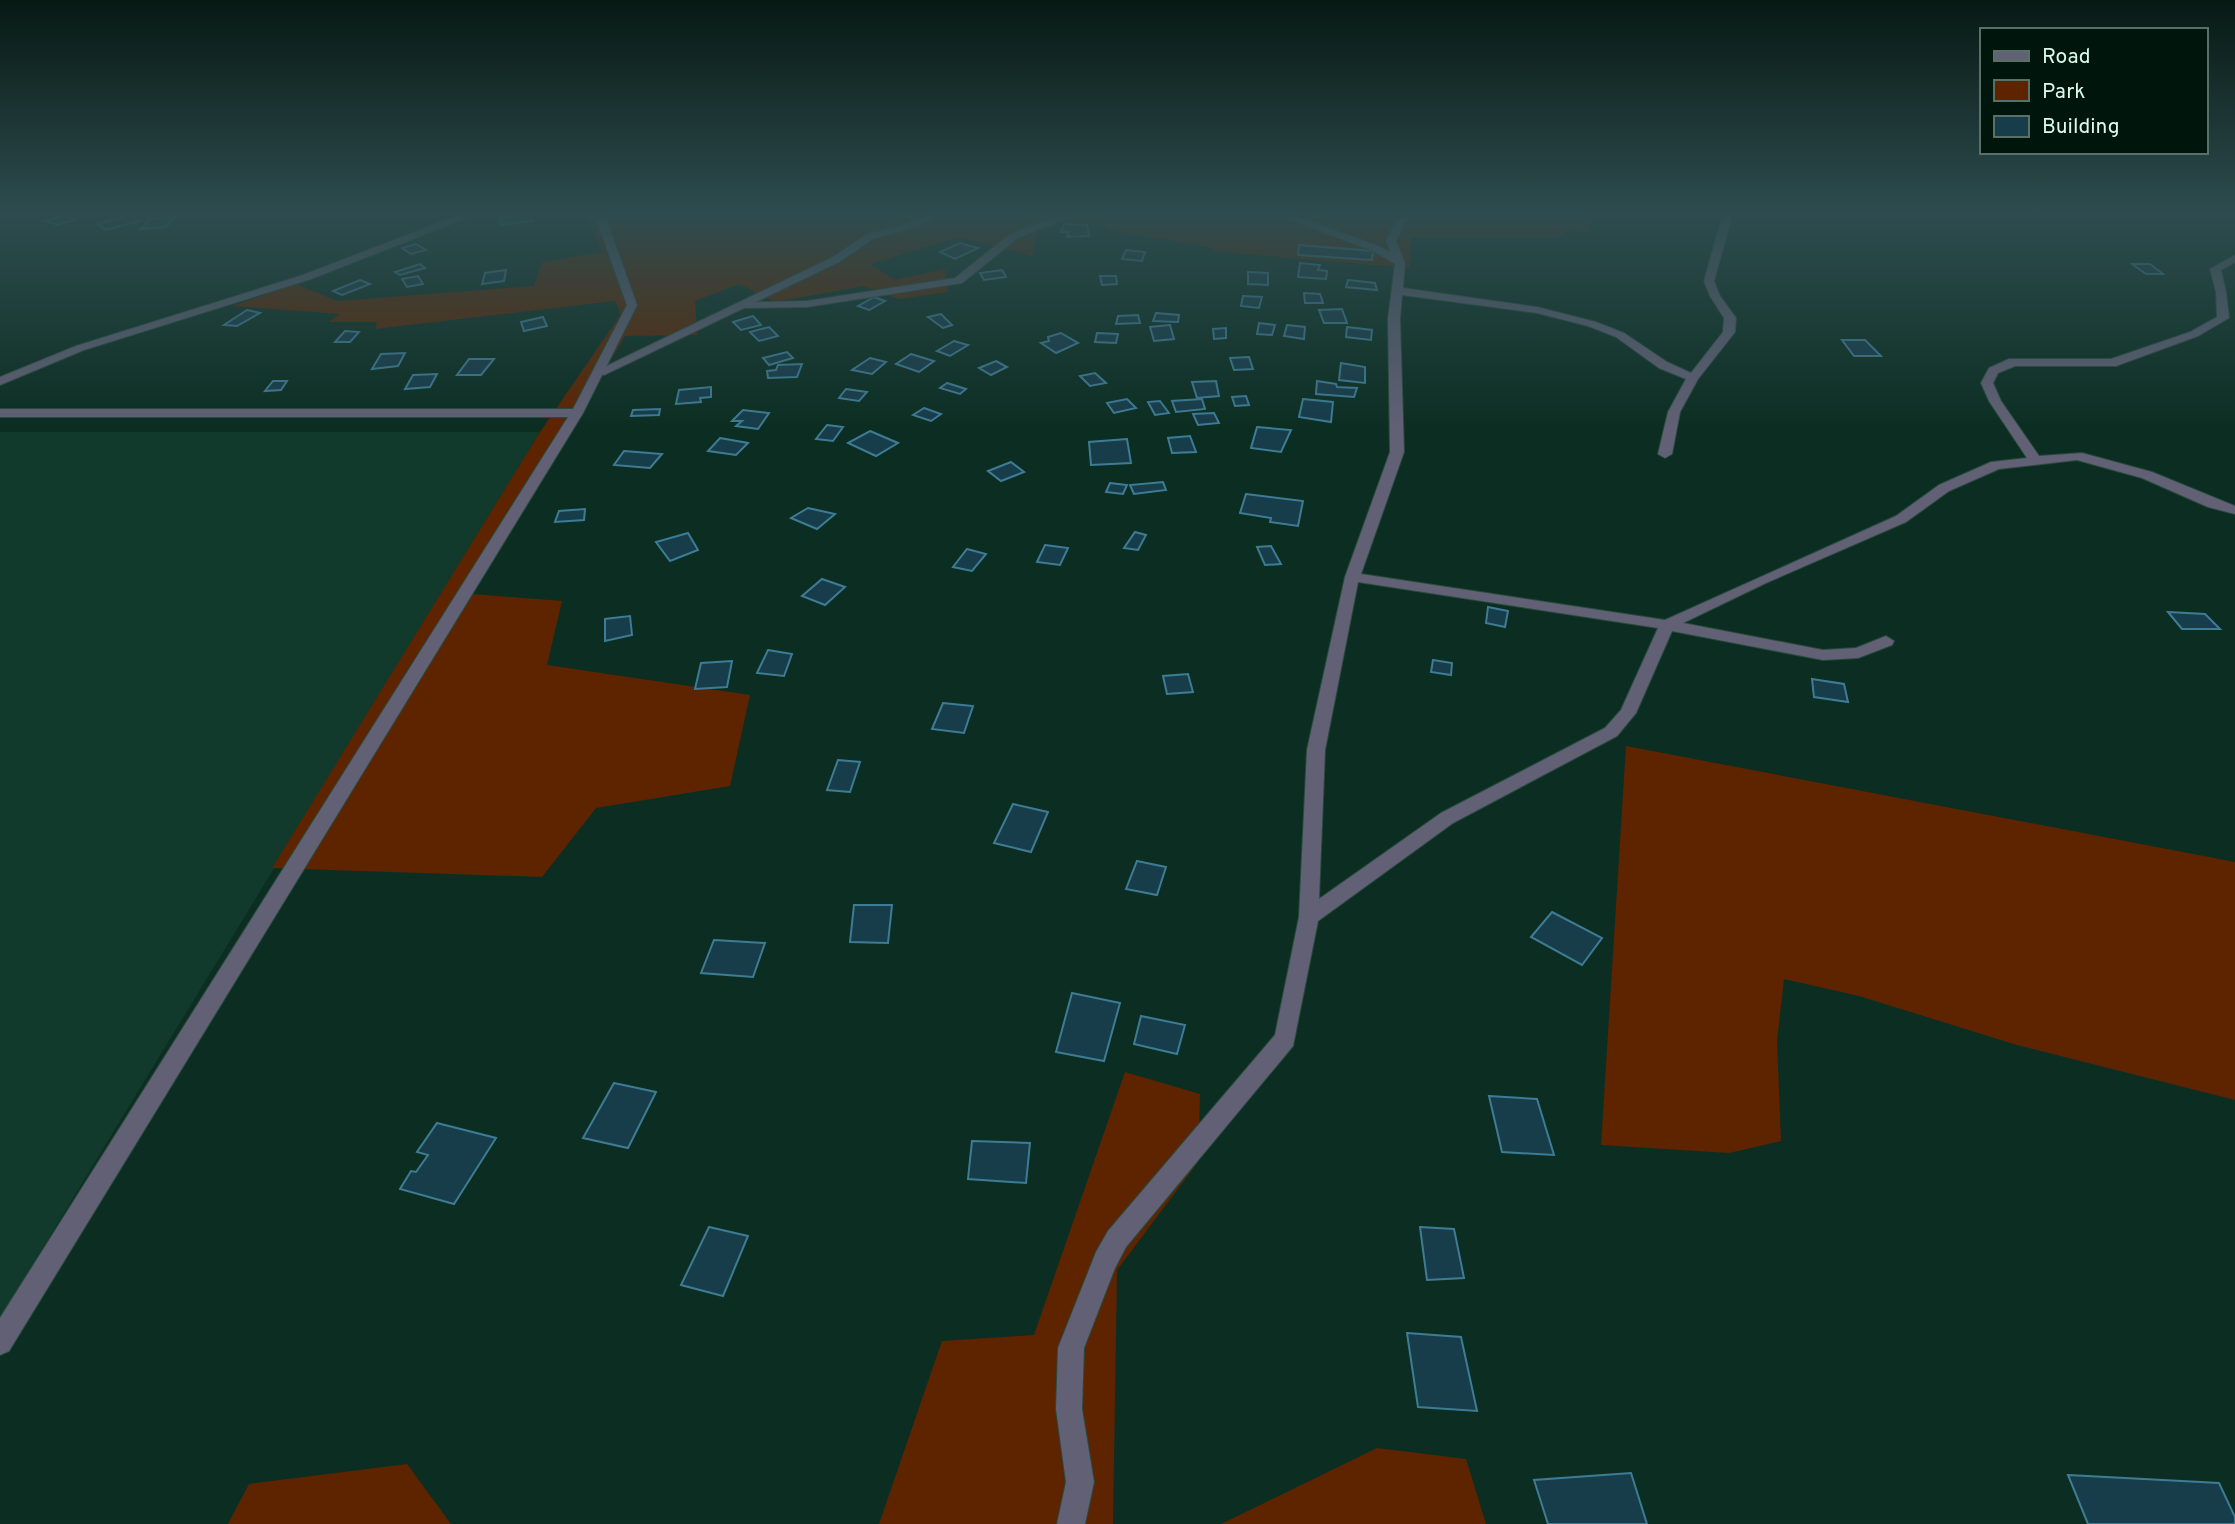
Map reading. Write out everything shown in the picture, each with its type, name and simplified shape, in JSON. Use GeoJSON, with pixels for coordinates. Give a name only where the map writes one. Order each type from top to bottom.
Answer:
{"type":"FeatureCollection","features":[{"type":"Feature","properties":{"kind":"street"},"geometry":{"type":"LineString","coordinates":[[0,381],[80,348],[281,284]]}},
{"type":"Feature","properties":{"kind":"street"},"geometry":{"type":"LineString","coordinates":[[0,1342],[577,414],[632,305],[625,284]]}},
{"type":"Feature","properties":{"kind":"street"},"geometry":{"type":"LineString","coordinates":[[600,372],[785,284]]}},
{"type":"Feature","properties":{"kind":"street"},"geometry":{"type":"LineString","coordinates":[[740,305],[807,304],[938,284]]}},
{"type":"Feature","properties":{"kind":"street"},"geometry":{"type":"LineString","coordinates":[[1071,1524],[1080,1482],[1069,1409],[1071,1348],[1095,1285],[1117,1239],[1285,1039],[1309,918],[1316,750],[1352,577],[1397,452],[1394,324],[1399,284]]}},
{"type":"Feature","properties":{"kind":"street"},"geometry":{"type":"LineString","coordinates":[[1665,454],[1674,412],[1693,379],[1729,332],[1730,318],[1710,284]]}},
{"type":"Feature","properties":{"kind":"street"},"geometry":{"type":"LineString","coordinates":[[2036,461],[1994,401],[1987,383],[1993,372],[2013,362],[2112,363],[2194,334],[2222,318],[2219,284]]}},
{"type":"Feature","properties":{"kind":"street"},"geometry":{"type":"LineString","coordinates":[[1399,291],[1537,310],[1592,324],[1620,335],[1663,365],[1693,379]]}},
{"type":"Feature","properties":{"kind":"street"},"geometry":{"type":"LineString","coordinates":[[0,413],[577,414]]}},
{"type":"Feature","properties":{"kind":"street"},"geometry":{"type":"LineString","coordinates":[[1309,918],[1447,818],[1611,732],[1628,713],[1667,625],[1761,580],[1901,519],[1955,484],[1996,465],[2077,456],[2147,475],[2213,504],[2235,510]]}},
{"type":"Feature","properties":{"kind":"street"},"geometry":{"type":"LineString","coordinates":[[1352,577],[1667,625],[1822,655],[1858,653],[1886,641]]}},
{"type":"Feature","properties":{"kind":"shaded area"},"geometry":{"type":"Polygon","coordinates":[[[0,432],[540,432],[0,1318],[0,432]]]}},
{"type":"Feature","properties":{"kind":"green space"},"geometry":{"type":"Polygon","coordinates":[[[296,284],[337,301],[534,286],[739,284],[695,301],[697,335],[625,336],[473,594],[562,601],[547,665],[750,695],[730,786],[596,808],[542,877],[272,868],[540,432],[621,314],[615,301],[375,329],[377,322],[328,322],[340,314],[233,306],[296,284]]]}},
{"type":"Feature","properties":{"kind":"green space"},"geometry":{"type":"Polygon","coordinates":[[[739,284],[947,284],[948,292],[899,299],[864,286],[775,302],[739,284]]]}},
{"type":"Feature","properties":{"kind":"green space"},"geometry":{"type":"Polygon","coordinates":[[[1626,746],[2235,862],[2235,1100],[2017,1045],[1859,996],[1784,979],[1777,1041],[1781,1141],[1729,1153],[1601,1145],[1626,746]]]}},
{"type":"Feature","properties":{"kind":"green space"},"geometry":{"type":"Polygon","coordinates":[[[1125,1072],[1200,1094],[1198,1162],[1117,1270],[1113,1524],[879,1524],[942,1341],[1034,1335],[1125,1072]]]}},
{"type":"Feature","properties":{"kind":"green space"},"geometry":{"type":"Polygon","coordinates":[[[1377,1448],[1466,1459],[1486,1524],[1221,1524],[1377,1448]]]}},
{"type":"Feature","properties":{"kind":"green space"},"geometry":{"type":"Polygon","coordinates":[[[407,1464],[451,1524],[228,1524],[249,1484],[407,1464]]]}},
{"type":"Feature","properties":{"kind":"building"},"geometry":{"type":"Polygon","coordinates":[[[350,284],[370,284],[342,295],[333,291],[350,284]]]}},
{"type":"Feature","properties":{"kind":"building"},"geometry":{"type":"Polygon","coordinates":[[[1347,284],[1375,284],[1377,290],[1346,287],[1347,284]]]}},
{"type":"Feature","properties":{"kind":"building"},"geometry":{"type":"Polygon","coordinates":[[[1304,293],[1320,294],[1323,303],[1305,303],[1304,293]]]}},
{"type":"Feature","properties":{"kind":"building"},"geometry":{"type":"Polygon","coordinates":[[[1243,296],[1262,297],[1259,308],[1241,306],[1243,296]]]}},
{"type":"Feature","properties":{"kind":"building"},"geometry":{"type":"Polygon","coordinates":[[[874,297],[885,301],[869,310],[858,306],[874,297]]]}},
{"type":"Feature","properties":{"kind":"building"},"geometry":{"type":"Polygon","coordinates":[[[1342,309],[1347,323],[1324,323],[1319,310],[1342,309]]]}},
{"type":"Feature","properties":{"kind":"building"},"geometry":{"type":"Polygon","coordinates":[[[247,310],[260,313],[237,326],[224,325],[247,310]]]}},
{"type":"Feature","properties":{"kind":"building"},"geometry":{"type":"Polygon","coordinates":[[[1156,313],[1179,315],[1178,322],[1153,321],[1156,313]]]}},
{"type":"Feature","properties":{"kind":"building"},"geometry":{"type":"Polygon","coordinates":[[[941,314],[952,325],[943,328],[928,317],[941,314]]]}},
{"type":"Feature","properties":{"kind":"building"},"geometry":{"type":"Polygon","coordinates":[[[1138,315],[1140,323],[1116,324],[1118,316],[1138,315]]]}},
{"type":"Feature","properties":{"kind":"building"},"geometry":{"type":"Polygon","coordinates":[[[753,316],[761,325],[741,330],[733,322],[753,316]]]}},
{"type":"Feature","properties":{"kind":"building"},"geometry":{"type":"Polygon","coordinates":[[[543,317],[547,326],[524,331],[521,322],[543,317]]]}},
{"type":"Feature","properties":{"kind":"building"},"geometry":{"type":"Polygon","coordinates":[[[1259,323],[1275,325],[1272,335],[1257,334],[1259,323]]]}},
{"type":"Feature","properties":{"kind":"building"},"geometry":{"type":"Polygon","coordinates":[[[1170,325],[1174,339],[1154,341],[1150,327],[1170,325]]]}},
{"type":"Feature","properties":{"kind":"building"},"geometry":{"type":"Polygon","coordinates":[[[1287,325],[1305,327],[1304,339],[1284,336],[1287,325]]]}},
{"type":"Feature","properties":{"kind":"building"},"geometry":{"type":"Polygon","coordinates":[[[769,327],[778,336],[759,341],[750,332],[769,327]]]}},
{"type":"Feature","properties":{"kind":"building"},"geometry":{"type":"Polygon","coordinates":[[[1347,327],[1372,330],[1371,340],[1346,337],[1347,327]]]}},
{"type":"Feature","properties":{"kind":"building"},"geometry":{"type":"Polygon","coordinates":[[[1226,328],[1226,338],[1214,339],[1213,329],[1226,328]]]}},
{"type":"Feature","properties":{"kind":"building"},"geometry":{"type":"Polygon","coordinates":[[[345,331],[359,332],[350,342],[335,342],[345,331]]]}},
{"type":"Feature","properties":{"kind":"building"},"geometry":{"type":"Polygon","coordinates":[[[1061,333],[1078,343],[1056,353],[1041,343],[1049,341],[1048,337],[1061,333]]]}},
{"type":"Feature","properties":{"kind":"building"},"geometry":{"type":"Polygon","coordinates":[[[1097,333],[1118,334],[1116,343],[1095,342],[1097,333]]]}},
{"type":"Feature","properties":{"kind":"building"},"geometry":{"type":"Polygon","coordinates":[[[1842,340],[1865,340],[1881,356],[1854,356],[1842,340]]]}},
{"type":"Feature","properties":{"kind":"building"},"geometry":{"type":"Polygon","coordinates":[[[954,341],[968,345],[950,356],[937,351],[954,341]]]}},
{"type":"Feature","properties":{"kind":"building"},"geometry":{"type":"Polygon","coordinates":[[[787,352],[793,358],[769,365],[763,358],[787,352]]]}},
{"type":"Feature","properties":{"kind":"building"},"geometry":{"type":"Polygon","coordinates":[[[405,353],[398,366],[372,369],[381,354],[405,353]]]}},
{"type":"Feature","properties":{"kind":"building"},"geometry":{"type":"Polygon","coordinates":[[[911,354],[934,361],[919,372],[896,364],[911,354]]]}},
{"type":"Feature","properties":{"kind":"building"},"geometry":{"type":"Polygon","coordinates":[[[1249,357],[1253,369],[1234,370],[1230,358],[1249,357]]]}},
{"type":"Feature","properties":{"kind":"building"},"geometry":{"type":"Polygon","coordinates":[[[870,358],[886,362],[872,374],[852,370],[870,358]]]}},
{"type":"Feature","properties":{"kind":"building"},"geometry":{"type":"Polygon","coordinates":[[[469,359],[494,359],[481,375],[457,375],[469,359]]]}},
{"type":"Feature","properties":{"kind":"building"},"geometry":{"type":"Polygon","coordinates":[[[996,361],[1007,367],[991,375],[979,368],[996,361]]]}},
{"type":"Feature","properties":{"kind":"building"},"geometry":{"type":"Polygon","coordinates":[[[1341,363],[1365,367],[1365,383],[1339,380],[1341,363]]]}},
{"type":"Feature","properties":{"kind":"building"},"geometry":{"type":"Polygon","coordinates":[[[802,364],[797,377],[768,378],[767,371],[776,370],[778,365],[802,364]]]}},
{"type":"Feature","properties":{"kind":"building"},"geometry":{"type":"Polygon","coordinates":[[[1095,373],[1106,383],[1090,386],[1080,376],[1095,373]]]}},
{"type":"Feature","properties":{"kind":"building"},"geometry":{"type":"Polygon","coordinates":[[[437,374],[430,387],[405,389],[413,375],[437,374]]]}},
{"type":"Feature","properties":{"kind":"building"},"geometry":{"type":"Polygon","coordinates":[[[273,381],[287,381],[281,390],[265,391],[273,381]]]}},
{"type":"Feature","properties":{"kind":"building"},"geometry":{"type":"Polygon","coordinates":[[[1216,381],[1219,396],[1197,398],[1192,382],[1216,381]]]}},
{"type":"Feature","properties":{"kind":"building"},"geometry":{"type":"Polygon","coordinates":[[[1317,381],[1336,384],[1337,387],[1357,388],[1354,397],[1316,394],[1317,381]]]}},
{"type":"Feature","properties":{"kind":"building"},"geometry":{"type":"Polygon","coordinates":[[[947,383],[966,389],[960,394],[940,388],[947,383]]]}},
{"type":"Feature","properties":{"kind":"building"},"geometry":{"type":"Polygon","coordinates":[[[711,387],[711,397],[700,398],[701,402],[676,404],[679,390],[711,387]]]}},
{"type":"Feature","properties":{"kind":"building"},"geometry":{"type":"Polygon","coordinates":[[[846,389],[867,392],[859,401],[839,398],[846,389]]]}},
{"type":"Feature","properties":{"kind":"building"},"geometry":{"type":"Polygon","coordinates":[[[1246,396],[1249,405],[1235,406],[1232,397],[1246,396]]]}},
{"type":"Feature","properties":{"kind":"building"},"geometry":{"type":"Polygon","coordinates":[[[1127,399],[1136,408],[1114,413],[1107,403],[1127,399]]]}},
{"type":"Feature","properties":{"kind":"building"},"geometry":{"type":"Polygon","coordinates":[[[1202,399],[1205,409],[1176,412],[1172,401],[1202,399]]]}},
{"type":"Feature","properties":{"kind":"building"},"geometry":{"type":"Polygon","coordinates":[[[1303,399],[1333,402],[1331,422],[1299,417],[1303,399]]]}},
{"type":"Feature","properties":{"kind":"building"},"geometry":{"type":"Polygon","coordinates":[[[1160,401],[1169,413],[1155,415],[1148,402],[1160,401]]]}},
{"type":"Feature","properties":{"kind":"building"},"geometry":{"type":"Polygon","coordinates":[[[924,408],[941,414],[931,421],[913,415],[924,408]]]}},
{"type":"Feature","properties":{"kind":"building"},"geometry":{"type":"Polygon","coordinates":[[[660,409],[659,415],[631,416],[633,410],[660,409]]]}},
{"type":"Feature","properties":{"kind":"building"},"geometry":{"type":"Polygon","coordinates":[[[743,410],[769,413],[758,429],[736,426],[742,421],[732,421],[743,410]]]}},
{"type":"Feature","properties":{"kind":"building"},"geometry":{"type":"Polygon","coordinates":[[[1214,413],[1219,423],[1198,425],[1193,414],[1214,413]]]}},
{"type":"Feature","properties":{"kind":"building"},"geometry":{"type":"Polygon","coordinates":[[[827,425],[843,427],[833,441],[816,439],[827,425]]]}},
{"type":"Feature","properties":{"kind":"building"},"geometry":{"type":"Polygon","coordinates":[[[1257,427],[1291,430],[1281,452],[1251,448],[1257,427]]]}},
{"type":"Feature","properties":{"kind":"building"},"geometry":{"type":"Polygon","coordinates":[[[870,431],[898,443],[876,456],[848,443],[870,431]]]}},
{"type":"Feature","properties":{"kind":"building"},"geometry":{"type":"Polygon","coordinates":[[[1190,436],[1196,452],[1172,453],[1168,438],[1190,436]]]}},
{"type":"Feature","properties":{"kind":"building"},"geometry":{"type":"Polygon","coordinates":[[[720,438],[748,443],[736,455],[708,451],[720,438]]]}},
{"type":"Feature","properties":{"kind":"building"},"geometry":{"type":"Polygon","coordinates":[[[1127,439],[1131,463],[1091,465],[1089,442],[1127,439]]]}},
{"type":"Feature","properties":{"kind":"building"},"geometry":{"type":"Polygon","coordinates":[[[624,451],[662,454],[650,468],[614,465],[624,451]]]}},
{"type":"Feature","properties":{"kind":"building"},"geometry":{"type":"Polygon","coordinates":[[[1011,462],[1024,472],[1001,481],[988,471],[1011,462]]]}},
{"type":"Feature","properties":{"kind":"building"},"geometry":{"type":"Polygon","coordinates":[[[1163,482],[1166,490],[1134,494],[1130,485],[1163,482]]]}},
{"type":"Feature","properties":{"kind":"building"},"geometry":{"type":"Polygon","coordinates":[[[1110,483],[1127,485],[1123,494],[1106,492],[1110,483]]]}},
{"type":"Feature","properties":{"kind":"building"},"geometry":{"type":"Polygon","coordinates":[[[1246,494],[1303,501],[1298,526],[1270,522],[1271,518],[1240,513],[1246,494]]]}},
{"type":"Feature","properties":{"kind":"building"},"geometry":{"type":"Polygon","coordinates":[[[808,508],[835,514],[817,529],[791,518],[808,508]]]}},
{"type":"Feature","properties":{"kind":"building"},"geometry":{"type":"Polygon","coordinates":[[[585,509],[584,520],[555,522],[559,511],[585,509]]]}},
{"type":"Feature","properties":{"kind":"building"},"geometry":{"type":"Polygon","coordinates":[[[1135,532],[1146,535],[1138,550],[1124,548],[1135,532]]]}},
{"type":"Feature","properties":{"kind":"building"},"geometry":{"type":"Polygon","coordinates":[[[688,533],[698,550],[670,561],[656,542],[688,533]]]}},
{"type":"Feature","properties":{"kind":"building"},"geometry":{"type":"Polygon","coordinates":[[[1045,545],[1068,548],[1060,565],[1037,562],[1045,545]]]}},
{"type":"Feature","properties":{"kind":"building"},"geometry":{"type":"Polygon","coordinates":[[[1271,546],[1281,564],[1265,565],[1257,547],[1271,546]]]}},
{"type":"Feature","properties":{"kind":"building"},"geometry":{"type":"Polygon","coordinates":[[[967,549],[986,554],[972,571],[953,567],[967,549]]]}},
{"type":"Feature","properties":{"kind":"building"},"geometry":{"type":"Polygon","coordinates":[[[822,579],[845,587],[825,605],[802,596],[822,579]]]}},
{"type":"Feature","properties":{"kind":"building"},"geometry":{"type":"Polygon","coordinates":[[[1488,607],[1508,611],[1505,627],[1486,623],[1488,607]]]}},
{"type":"Feature","properties":{"kind":"building"},"geometry":{"type":"Polygon","coordinates":[[[2168,612],[2205,614],[2220,629],[2182,629],[2168,612]]]}},
{"type":"Feature","properties":{"kind":"building"},"geometry":{"type":"Polygon","coordinates":[[[630,616],[632,635],[605,641],[605,619],[630,616]]]}},
{"type":"Feature","properties":{"kind":"building"},"geometry":{"type":"Polygon","coordinates":[[[768,650],[792,654],[784,676],[757,673],[768,650]]]}},
{"type":"Feature","properties":{"kind":"building"},"geometry":{"type":"Polygon","coordinates":[[[1433,660],[1452,663],[1451,675],[1431,672],[1433,660]]]}},
{"type":"Feature","properties":{"kind":"building"},"geometry":{"type":"Polygon","coordinates":[[[732,661],[727,687],[695,689],[701,663],[732,661]]]}},
{"type":"Feature","properties":{"kind":"building"},"geometry":{"type":"Polygon","coordinates":[[[1188,674],[1193,692],[1167,694],[1163,676],[1188,674]]]}},
{"type":"Feature","properties":{"kind":"building"},"geometry":{"type":"Polygon","coordinates":[[[1812,679],[1844,684],[1848,702],[1814,697],[1812,679]]]}},
{"type":"Feature","properties":{"kind":"building"},"geometry":{"type":"Polygon","coordinates":[[[943,703],[973,706],[964,733],[932,729],[943,703]]]}},
{"type":"Feature","properties":{"kind":"building"},"geometry":{"type":"Polygon","coordinates":[[[838,760],[860,762],[850,792],[827,790],[838,760]]]}},
{"type":"Feature","properties":{"kind":"building"},"geometry":{"type":"Polygon","coordinates":[[[1013,804],[1048,812],[1031,852],[994,843],[1013,804]]]}},
{"type":"Feature","properties":{"kind":"building"},"geometry":{"type":"Polygon","coordinates":[[[1137,861],[1166,867],[1157,895],[1126,889],[1137,861]]]}},
{"type":"Feature","properties":{"kind":"building"},"geometry":{"type":"Polygon","coordinates":[[[854,905],[892,905],[888,943],[850,942],[854,905]]]}},
{"type":"Feature","properties":{"kind":"building"},"geometry":{"type":"Polygon","coordinates":[[[1552,912],[1602,938],[1582,965],[1531,937],[1552,912]]]}},
{"type":"Feature","properties":{"kind":"building"},"geometry":{"type":"Polygon","coordinates":[[[714,940],[765,943],[753,977],[701,973],[714,940]]]}},
{"type":"Feature","properties":{"kind":"building"},"geometry":{"type":"Polygon","coordinates":[[[1072,993],[1120,1003],[1104,1061],[1056,1052],[1072,993]]]}},
{"type":"Feature","properties":{"kind":"building"},"geometry":{"type":"Polygon","coordinates":[[[1141,1016],[1185,1025],[1177,1054],[1134,1044],[1141,1016]]]}},
{"type":"Feature","properties":{"kind":"building"},"geometry":{"type":"Polygon","coordinates":[[[614,1083],[656,1092],[628,1148],[583,1138],[614,1083]]]}},
{"type":"Feature","properties":{"kind":"building"},"geometry":{"type":"Polygon","coordinates":[[[1489,1096],[1537,1099],[1554,1155],[1502,1152],[1489,1096]]]}},
{"type":"Feature","properties":{"kind":"building"},"geometry":{"type":"Polygon","coordinates":[[[437,1123],[496,1138],[454,1204],[400,1189],[411,1171],[416,1172],[428,1155],[417,1152],[437,1123]]]}},
{"type":"Feature","properties":{"kind":"building"},"geometry":{"type":"Polygon","coordinates":[[[972,1141],[1030,1143],[1026,1183],[968,1179],[972,1141]]]}},
{"type":"Feature","properties":{"kind":"building"},"geometry":{"type":"Polygon","coordinates":[[[709,1227],[748,1236],[723,1296],[681,1285],[709,1227]]]}},
{"type":"Feature","properties":{"kind":"building"},"geometry":{"type":"Polygon","coordinates":[[[1420,1227],[1454,1229],[1464,1278],[1427,1280],[1420,1227]]]}},
{"type":"Feature","properties":{"kind":"building"},"geometry":{"type":"Polygon","coordinates":[[[1407,1333],[1461,1337],[1477,1411],[1418,1407],[1407,1333]]]}},
{"type":"Feature","properties":{"kind":"building"},"geometry":{"type":"Polygon","coordinates":[[[1631,1473],[1647,1524],[1548,1524],[1534,1480],[1631,1473]]]}},
{"type":"Feature","properties":{"kind":"building"},"geometry":{"type":"Polygon","coordinates":[[[2068,1475],[2219,1483],[2235,1517],[2235,1524],[2088,1524],[2068,1475]]]}}]}
